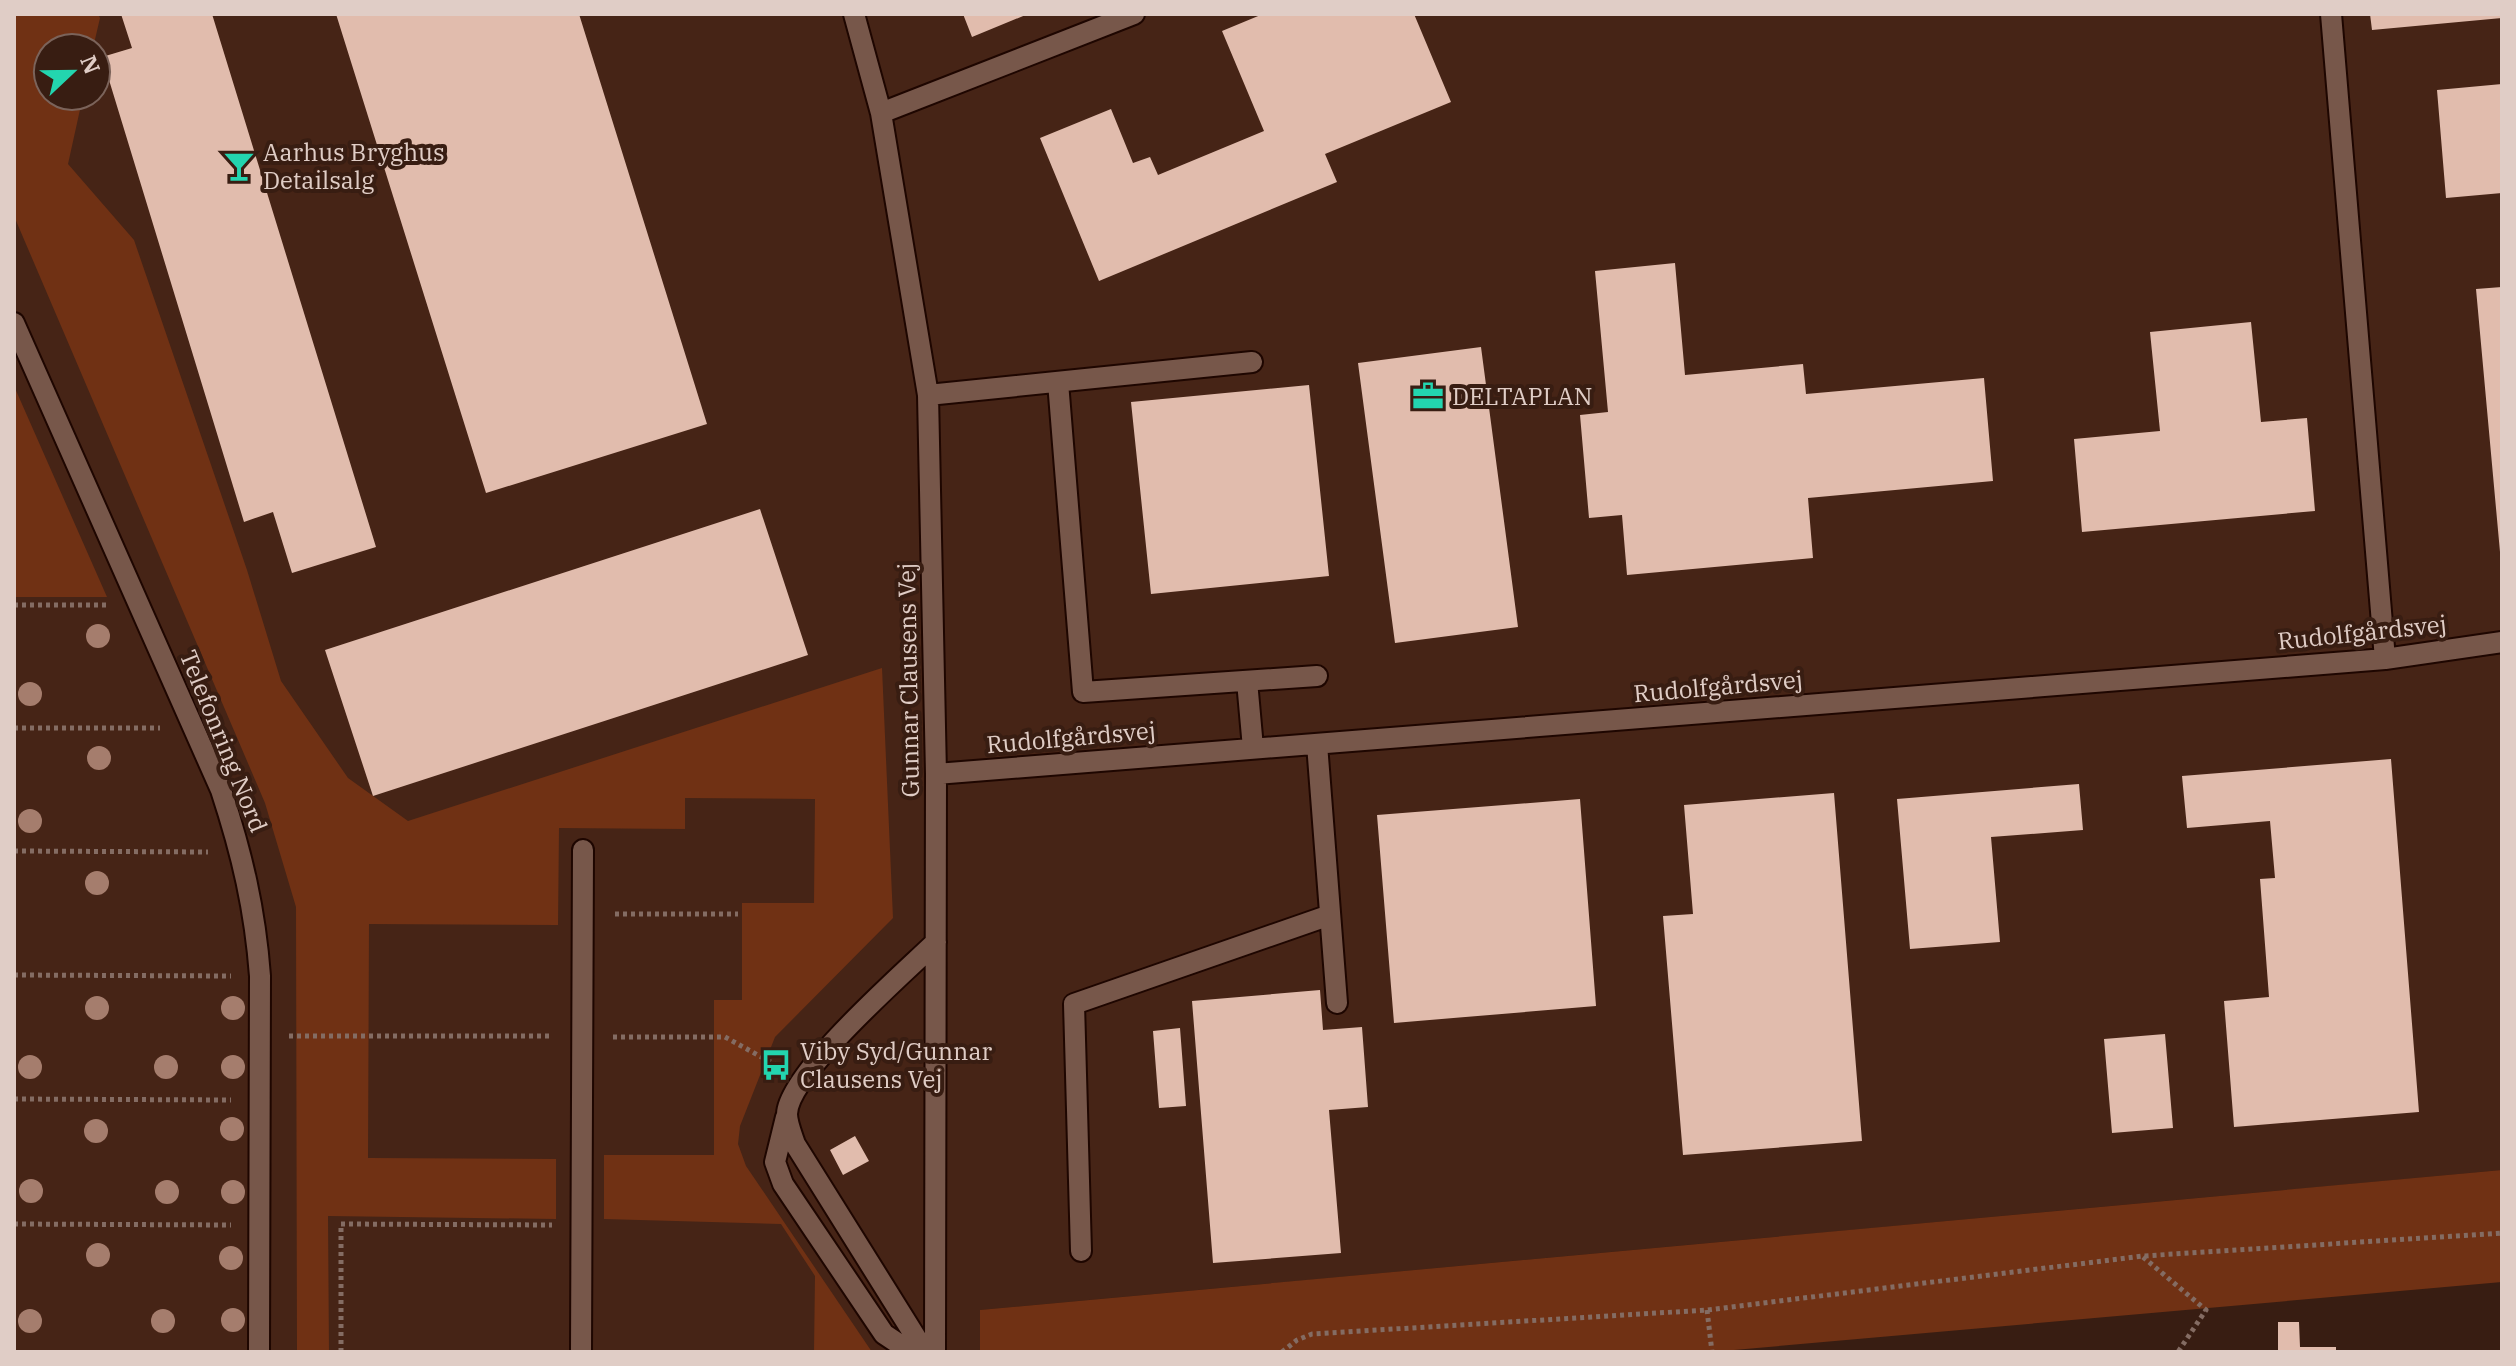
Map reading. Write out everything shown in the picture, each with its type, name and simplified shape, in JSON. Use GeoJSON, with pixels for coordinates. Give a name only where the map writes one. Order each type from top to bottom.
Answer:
{"type":"FeatureCollection","features":[{"type":"Feature","properties":{"kind":"street","name":"Gunnar Clausens Vej"},"geometry":{"type":"LineString","coordinates":[[854,14],[881,113],[928,395],[936,774],[935,1352]]}},
{"type":"Feature","properties":{"kind":"street"},"geometry":{"type":"LineString","coordinates":[[881,113],[1134,14]]}},
{"type":"Feature","properties":{"kind":"street"},"geometry":{"type":"LineString","coordinates":[[2331,14],[2385,659]]}},
{"type":"Feature","properties":{"kind":"street","name":"Telefonring Nord"},"geometry":{"type":"LineString","coordinates":[[14,323],[221,790],[256,915],[260,976],[259,1352]]}},
{"type":"Feature","properties":{"kind":"street"},"geometry":{"type":"LineString","coordinates":[[928,395],[1252,362]]}},
{"type":"Feature","properties":{"kind":"street"},"geometry":{"type":"LineString","coordinates":[[1058,382],[1083,692],[1317,676]]}},
{"type":"Feature","properties":{"kind":"street","name":"Rudolfgårdsvej"},"geometry":{"type":"LineString","coordinates":[[936,774],[2385,659],[2502,642]]}},
{"type":"Feature","properties":{"kind":"street"},"geometry":{"type":"LineString","coordinates":[[1247,681],[1253,748]]}},
{"type":"Feature","properties":{"kind":"street"},"geometry":{"type":"LineString","coordinates":[[1317,744],[1337,1003]]}},
{"type":"Feature","properties":{"kind":"street"},"geometry":{"type":"LineString","coordinates":[[581,1352],[583,850]]}},
{"type":"Feature","properties":{"kind":"street"},"geometry":{"type":"LineString","coordinates":[[1081,1251],[1074,1004],[1330,915]]}},
{"type":"Feature","properties":{"kind":"street"},"geometry":{"type":"LineString","coordinates":[[911,1352],[884,1334],[783,1184],[775,1162],[787,1113],[801,1081],[819,1058],[936,942]]}},
{"type":"Feature","properties":{"kind":"street"},"geometry":{"type":"LineString","coordinates":[[787,1113],[795,1144],[925,1352]]}},
{"type":"Feature","properties":{"kind":"path"},"geometry":{"type":"LineString","coordinates":[[14,605],[139,605]]}},
{"type":"Feature","properties":{"kind":"path"},"geometry":{"type":"LineString","coordinates":[[14,728],[193,728]]}},
{"type":"Feature","properties":{"kind":"path"},"geometry":{"type":"LineString","coordinates":[[14,851],[241,853]]}},
{"type":"Feature","properties":{"kind":"path"},"geometry":{"type":"LineString","coordinates":[[583,913],[738,914]]}},
{"type":"Feature","properties":{"kind":"path"},"geometry":{"type":"LineString","coordinates":[[14,975],[260,976]]}},
{"type":"Feature","properties":{"kind":"path"},"geometry":{"type":"LineString","coordinates":[[298,1035],[725,1037],[776,1065]]}},
{"type":"Feature","properties":{"kind":"path"},"geometry":{"type":"LineString","coordinates":[[14,1099],[260,1100]]}},
{"type":"Feature","properties":{"kind":"path"},"geometry":{"type":"LineString","coordinates":[[14,1224],[260,1225]]}},
{"type":"Feature","properties":{"kind":"path"},"geometry":{"type":"LineString","coordinates":[[341,1352],[341,1224],[581,1225]]}},
{"type":"Feature","properties":{"kind":"path"},"geometry":{"type":"LineString","coordinates":[[1282,1352],[1297,1340],[1312,1334],[1707,1310],[2143,1256],[2502,1233]]}},
{"type":"Feature","properties":{"kind":"path"},"geometry":{"type":"LineString","coordinates":[[2143,1256],[2206,1310],[2178,1352]]}},
{"type":"Feature","properties":{"kind":"path"},"geometry":{"type":"LineString","coordinates":[[1707,1310],[1712,1352]]}},
{"type":"Feature","properties":{"kind":"shaded area"},"geometry":{"type":"Polygon","coordinates":[[[14,14],[2502,14],[2502,1170],[981,1310],[980,1352],[14,1352],[14,14]]]}},
{"type":"Feature","properties":{"kind":"shaded area"},"geometry":{"type":"Polygon","coordinates":[[[14,14],[98,14],[97,32],[32,32],[32,112],[79,112],[68,164],[134,240],[247,570],[281,681],[348,778],[408,821],[882,668],[893,918],[775,1037],[740,1126],[738,1144],[746,1166],[872,1352],[814,1352],[815,1276],[781,1224],[604,1219],[604,1155],[714,1155],[714,1000],[742,1000],[742,903],[814,903],[815,799],[685,798],[685,829],[559,828],[558,925],[369,924],[368,1158],[556,1159],[556,1219],[328,1216],[329,1352],[297,1352],[296,907],[265,803],[14,216],[14,14]]]}},
{"type":"Feature","properties":{"kind":"shaded area"},"geometry":{"type":"Polygon","coordinates":[[[14,386],[107,597],[14,597],[14,386]]]}},
{"type":"Feature","properties":{"kind":"shaded area"},"geometry":{"type":"Polygon","coordinates":[[[2502,1170],[2502,1282],[1711,1352],[980,1352],[980,1310],[2502,1170]]]}},
{"type":"Feature","properties":{"kind":"building"},"geometry":{"type":"Polygon","coordinates":[[[121,14],[212,14],[376,547],[292,573],[273,512],[244,522],[112,90],[112,54],[132,48],[121,14]]]}},
{"type":"Feature","properties":{"kind":"building"},"geometry":{"type":"Polygon","coordinates":[[[336,14],[579,14],[707,424],[486,493],[336,14]]]}},
{"type":"Feature","properties":{"kind":"building"},"geometry":{"type":"Polygon","coordinates":[[[963,14],[1028,14],[972,37],[963,14]]]}},
{"type":"Feature","properties":{"kind":"building"},"geometry":{"type":"Polygon","coordinates":[[[1263,14],[1414,14],[1451,102],[1325,154],[1337,182],[1099,281],[1040,138],[1111,109],[1133,163],[1150,157],[1158,175],[1264,131],[1222,31],[1263,14]]]}},
{"type":"Feature","properties":{"kind":"building"},"geometry":{"type":"Polygon","coordinates":[[[2370,14],[2502,14],[2502,18],[2372,30],[2370,14]]]}},
{"type":"Feature","properties":{"kind":"building"},"geometry":{"type":"Polygon","coordinates":[[[2502,84],[2502,193],[2446,198],[2437,90],[2502,84]]]}},
{"type":"Feature","properties":{"kind":"building"},"geometry":{"type":"Polygon","coordinates":[[[1675,263],[1685,375],[1803,364],[1806,394],[1984,378],[1993,481],[1808,498],[1813,558],[1627,575],[1622,515],[1589,518],[1580,415],[1608,412],[1595,271],[1675,263]]]}},
{"type":"Feature","properties":{"kind":"building"},"geometry":{"type":"Polygon","coordinates":[[[2502,287],[2502,552],[2500,552],[2476,289],[2502,287]]]}},
{"type":"Feature","properties":{"kind":"building"},"geometry":{"type":"Polygon","coordinates":[[[2251,322],[2261,422],[2307,418],[2315,511],[2082,532],[2074,439],[2160,431],[2150,332],[2251,322]]]}},
{"type":"Feature","properties":{"kind":"building"},"geometry":{"type":"Polygon","coordinates":[[[1481,347],[1518,627],[1395,643],[1358,363],[1481,347]]]}},
{"type":"Feature","properties":{"kind":"building"},"geometry":{"type":"Polygon","coordinates":[[[1309,385],[1329,576],[1151,594],[1131,402],[1309,385]]]}},
{"type":"Feature","properties":{"kind":"building"},"geometry":{"type":"Polygon","coordinates":[[[760,509],[808,655],[373,796],[325,650],[760,509]]]}},
{"type":"Feature","properties":{"kind":"building"},"geometry":{"type":"Polygon","coordinates":[[[2391,759],[2419,1112],[2234,1127],[2224,1001],[2269,997],[2260,879],[2275,878],[2270,821],[2187,828],[2182,776],[2391,759]]]}},
{"type":"Feature","properties":{"kind":"building"},"geometry":{"type":"Polygon","coordinates":[[[2079,784],[2083,830],[1991,837],[2000,942],[1910,949],[1897,799],[2079,784]]]}},
{"type":"Feature","properties":{"kind":"building"},"geometry":{"type":"Polygon","coordinates":[[[1834,793],[1862,1141],[1683,1155],[1663,916],[1693,914],[1684,805],[1834,793]]]}},
{"type":"Feature","properties":{"kind":"building"},"geometry":{"type":"Polygon","coordinates":[[[1580,799],[1596,1006],[1394,1023],[1377,815],[1580,799]]]}},
{"type":"Feature","properties":{"kind":"building"},"geometry":{"type":"Polygon","coordinates":[[[1320,990],[1323,1030],[1362,1027],[1368,1107],[1329,1110],[1341,1253],[1213,1263],[1192,1001],[1320,990]]]}},
{"type":"Feature","properties":{"kind":"building"},"geometry":{"type":"Polygon","coordinates":[[[1180,1028],[1186,1106],[1159,1108],[1153,1031],[1180,1028]]]}},
{"type":"Feature","properties":{"kind":"building"},"geometry":{"type":"Polygon","coordinates":[[[2165,1034],[2173,1128],[2112,1133],[2104,1039],[2165,1034]]]}},
{"type":"Feature","properties":{"kind":"building"},"geometry":{"type":"Polygon","coordinates":[[[855,1136],[869,1161],[843,1175],[830,1150],[855,1136]]]}},
{"type":"Feature","properties":{"kind":"building"},"geometry":{"type":"Polygon","coordinates":[[[2278,1322],[2299,1322],[2300,1347],[2336,1347],[2336,1352],[2278,1352],[2278,1322]]]}},
{"type":"Feature","properties":{"kind":"place","name":"Aarhus Bryghus Detailsalg"},"geometry":{"type":"Point","coordinates":[239,166]}},
{"type":"Feature","properties":{"kind":"place","name":"DELTAPLAN"},"geometry":{"type":"Point","coordinates":[1428,396]}},
{"type":"Feature","properties":{"kind":"place","name":"Viby Syd/Gunnar Clausens Vej"},"geometry":{"type":"Point","coordinates":[776,1065]}}]}
